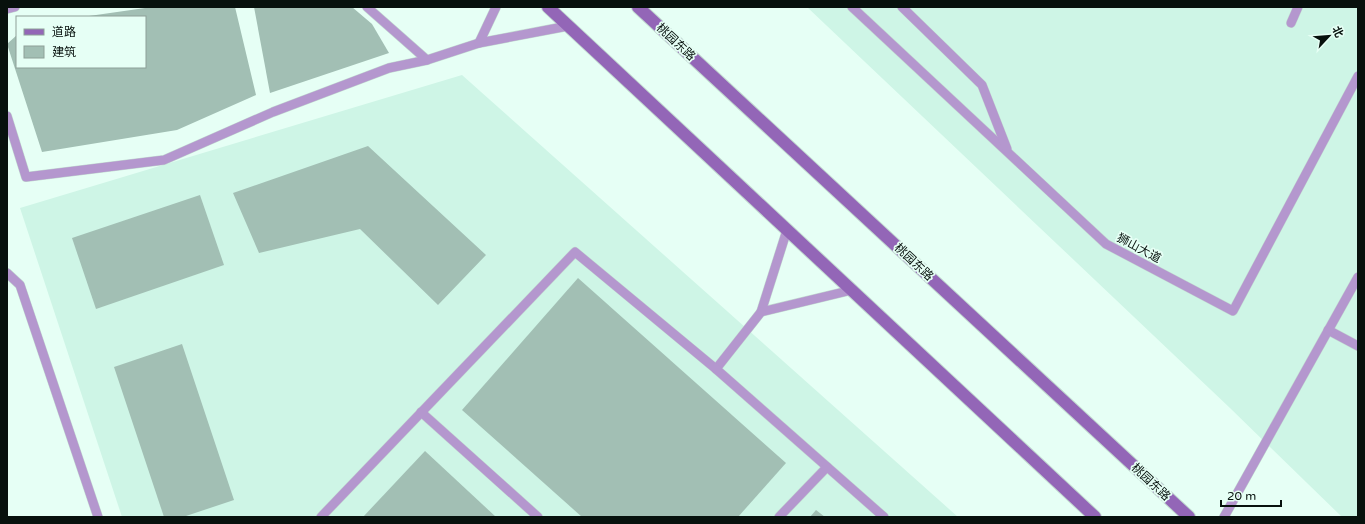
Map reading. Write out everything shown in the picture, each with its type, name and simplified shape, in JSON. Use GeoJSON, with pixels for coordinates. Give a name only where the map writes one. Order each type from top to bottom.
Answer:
{"type":"FeatureCollection","features":[{"type":"Feature","properties":{"kind":"main road"},"geometry":{"type":"LineString","coordinates":[[548,7],[1095,517]]}},
{"type":"Feature","properties":{"kind":"main road","name":"桃园东路"},"geometry":{"type":"LineString","coordinates":[[638,7],[1189,517]]}},
{"type":"Feature","properties":{"kind":"lane"},"geometry":{"type":"LineString","coordinates":[[7,9],[15,7]]}},
{"type":"Feature","properties":{"kind":"lane"},"geometry":{"type":"LineString","coordinates":[[367,7],[427,60]]}},
{"type":"Feature","properties":{"kind":"lane"},"geometry":{"type":"LineString","coordinates":[[479,43],[496,7]]}},
{"type":"Feature","properties":{"kind":"lane","name":"狮山大道"},"geometry":{"type":"LineString","coordinates":[[852,7],[1106,244],[1233,311],[1358,76]]}},
{"type":"Feature","properties":{"kind":"lane"},"geometry":{"type":"LineString","coordinates":[[902,7],[982,85],[1008,152]]}},
{"type":"Feature","properties":{"kind":"lane"},"geometry":{"type":"LineString","coordinates":[[1291,23],[1298,7]]}},
{"type":"Feature","properties":{"kind":"lane"},"geometry":{"type":"LineString","coordinates":[[7,116],[26,177],[164,160],[273,112],[389,68],[427,60],[479,43],[568,26]]}},
{"type":"Feature","properties":{"kind":"lane"},"geometry":{"type":"LineString","coordinates":[[716,369],[760,312],[787,230]]}},
{"type":"Feature","properties":{"kind":"lane"},"geometry":{"type":"LineString","coordinates":[[321,517],[575,252],[716,369],[884,517]]}},
{"type":"Feature","properties":{"kind":"lane"},"geometry":{"type":"LineString","coordinates":[[7,273],[20,285],[98,517]]}},
{"type":"Feature","properties":{"kind":"lane"},"geometry":{"type":"LineString","coordinates":[[1224,517],[1358,276]]}},
{"type":"Feature","properties":{"kind":"lane"},"geometry":{"type":"LineString","coordinates":[[760,312],[852,290]]}},
{"type":"Feature","properties":{"kind":"lane"},"geometry":{"type":"LineString","coordinates":[[1328,330],[1358,346]]}},
{"type":"Feature","properties":{"kind":"lane"},"geometry":{"type":"LineString","coordinates":[[422,412],[538,517]]}},
{"type":"Feature","properties":{"kind":"lane"},"geometry":{"type":"LineString","coordinates":[[779,517],[827,467]]}},
{"type":"Feature","properties":{"kind":"shaded area"},"geometry":{"type":"Polygon","coordinates":[[[807,7],[1358,7],[1358,517],[1342,517],[1230,408],[807,7]]]}},
{"type":"Feature","properties":{"kind":"shaded area"},"geometry":{"type":"Polygon","coordinates":[[[462,75],[958,517],[122,517],[20,208],[462,75]]]}},
{"type":"Feature","properties":{"kind":"building"},"geometry":{"type":"Polygon","coordinates":[[[152,7],[235,7],[256,95],[177,130],[42,152],[7,44],[16,36],[16,68],[146,68],[146,16],[89,16],[152,7]]]}},
{"type":"Feature","properties":{"kind":"building"},"geometry":{"type":"Polygon","coordinates":[[[254,7],[352,7],[372,24],[389,53],[270,93],[254,7]]]}},
{"type":"Feature","properties":{"kind":"building"},"geometry":{"type":"Polygon","coordinates":[[[368,146],[486,255],[438,305],[360,229],[259,253],[233,193],[368,146]]]}},
{"type":"Feature","properties":{"kind":"building"},"geometry":{"type":"Polygon","coordinates":[[[200,195],[224,265],[96,309],[72,238],[200,195]]]}},
{"type":"Feature","properties":{"kind":"building"},"geometry":{"type":"Polygon","coordinates":[[[578,278],[786,463],[738,517],[582,517],[462,410],[578,278]]]}},
{"type":"Feature","properties":{"kind":"building"},"geometry":{"type":"Polygon","coordinates":[[[182,344],[234,500],[183,517],[164,517],[114,367],[182,344]]]}},
{"type":"Feature","properties":{"kind":"building"},"geometry":{"type":"Polygon","coordinates":[[[425,451],[496,517],[363,517],[425,451]]]}},
{"type":"Feature","properties":{"kind":"building"},"geometry":{"type":"Polygon","coordinates":[[[816,510],[825,517],[810,517],[816,510]]]}}]}
